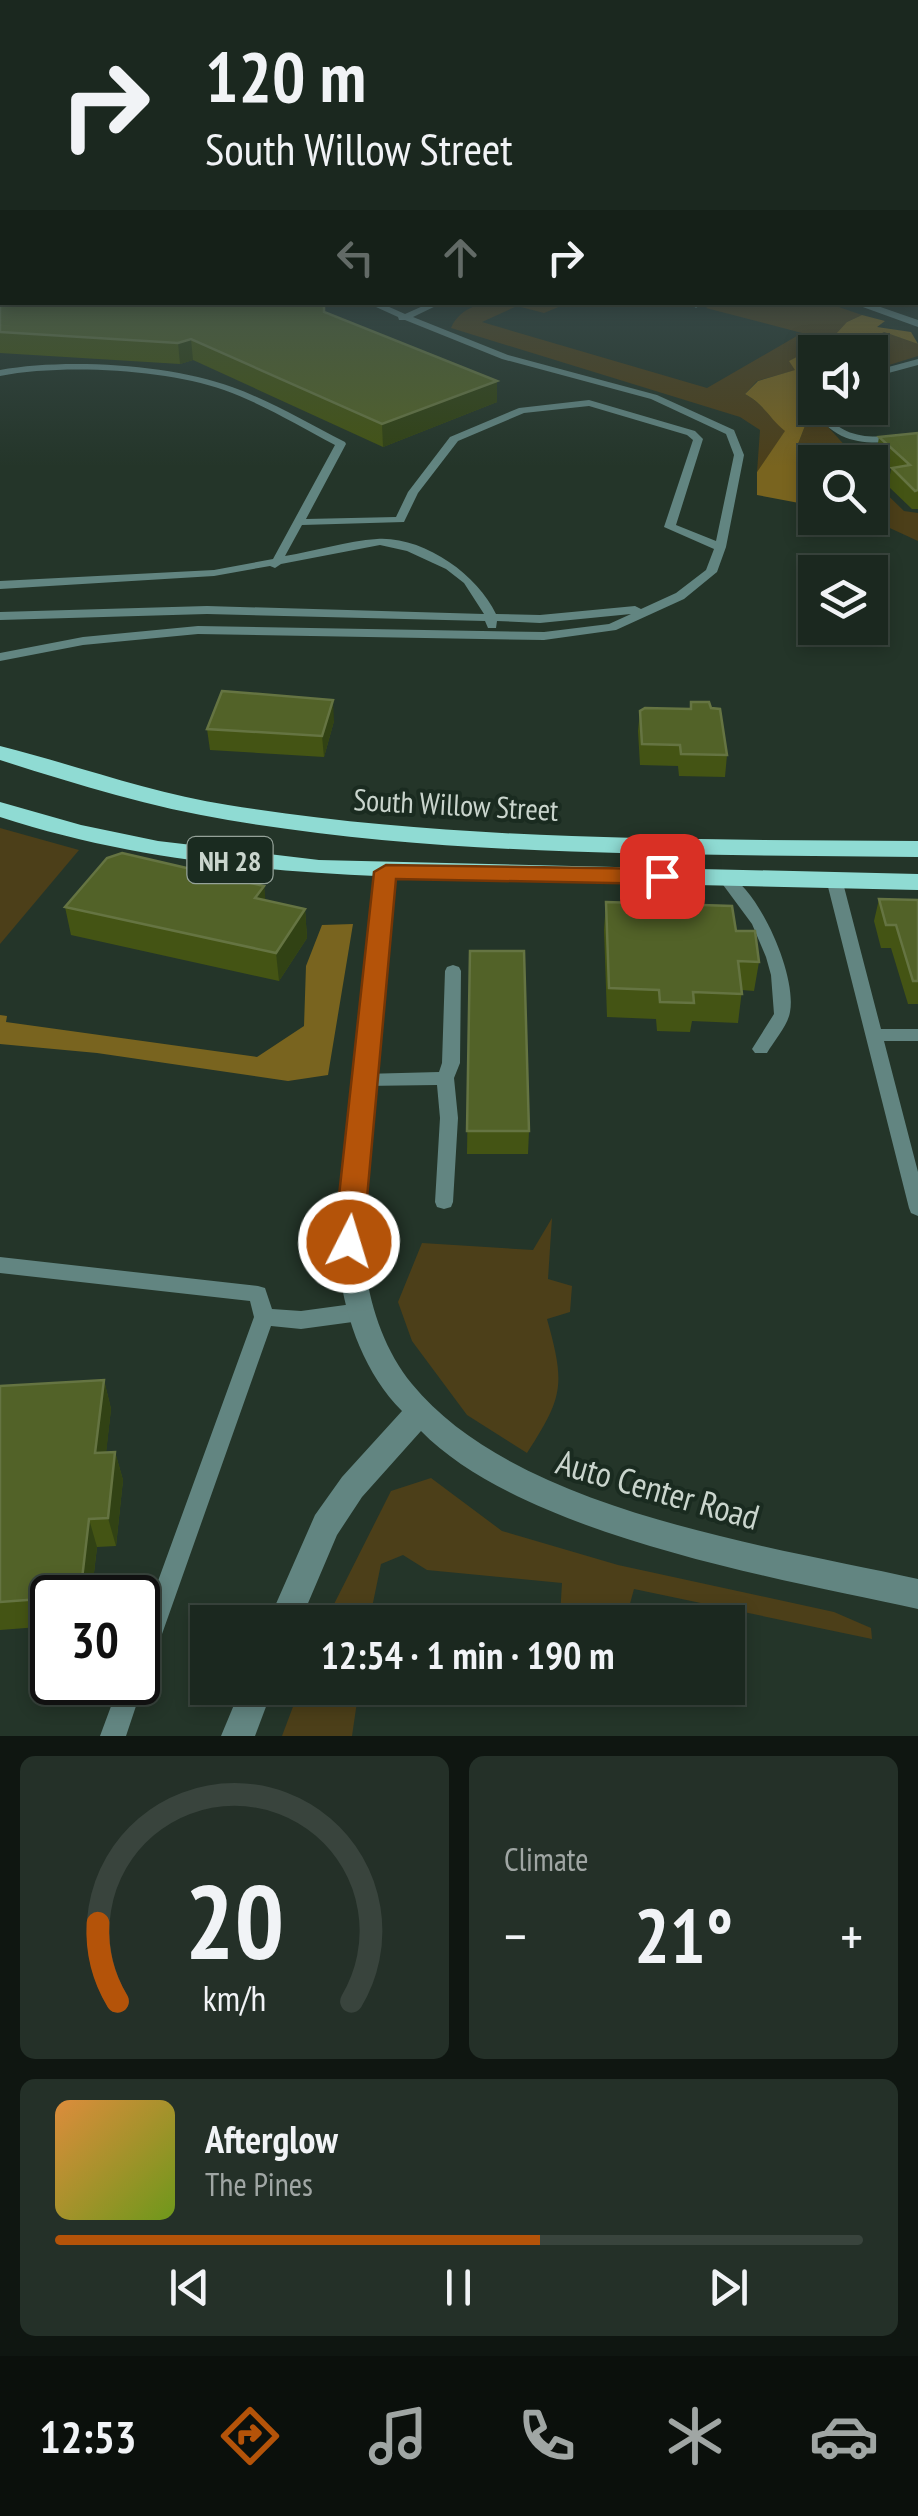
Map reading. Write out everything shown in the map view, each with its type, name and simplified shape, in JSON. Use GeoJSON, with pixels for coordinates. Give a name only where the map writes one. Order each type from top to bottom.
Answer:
{"type":"FeatureCollection","features":[{"type":"Feature","properties":{"kind":"main road","name":"South Willow Street"},"geometry":{"type":"LineString","coordinates":[[0,753],[146,800],[346,831],[524,842],[918,850]]}},
{"type":"Feature","properties":{"kind":"main road","name":"NH 28"},"geometry":{"type":"LineString","coordinates":[[0,809],[125,842],[235,861],[386,872],[918,882]]}},
{"type":"Feature","properties":{"kind":"street"},"geometry":{"type":"LineString","coordinates":[[863,305],[918,324]]}},
{"type":"Feature","properties":{"kind":"street","name":"Auto Center Road"},"geometry":{"type":"LineString","coordinates":[[386,872],[349,1242],[360,1312],[394,1380],[418,1412],[500,1474],[578,1509],[660,1534],[918,1594]]}},
{"type":"Feature","properties":{"kind":"street"},"geometry":{"type":"LineString","coordinates":[[291,1605],[326,1526],[352,1487],[418,1412]]}},
{"type":"Feature","properties":{"kind":"street"},"geometry":{"type":"LineString","coordinates":[[238,1736],[250,1705]]}},
{"type":"Feature","properties":{"kind":"lane"},"geometry":{"type":"LineString","coordinates":[[0,657],[84,641],[198,630],[591,632],[612,627],[680,596],[710,572],[720,547],[739,455],[730,432],[654,397],[505,356],[376,305]]}},
{"type":"Feature","properties":{"kind":"lane"},"geometry":{"type":"LineString","coordinates":[[402,318],[433,305]]}},
{"type":"Feature","properties":{"kind":"lane"},"geometry":{"type":"LineString","coordinates":[[888,370],[918,362]]}},
{"type":"Feature","properties":{"kind":"lane"},"geometry":{"type":"LineString","coordinates":[[0,373],[42,365],[194,379],[232,391],[341,444],[274,565]]}},
{"type":"Feature","properties":{"kind":"lane"},"geometry":{"type":"LineString","coordinates":[[298,522],[400,520],[413,492],[457,437],[522,410],[589,403],[691,433],[698,440],[670,527],[720,547]]}},
{"type":"Feature","properties":{"kind":"lane"},"geometry":{"type":"LineString","coordinates":[[833,425],[846,438],[869,442],[918,436]]}},
{"type":"Feature","properties":{"kind":"lane"},"geometry":{"type":"LineString","coordinates":[[0,586],[179,576],[274,565],[380,542],[410,548],[468,581],[492,618],[492,634]]}},
{"type":"Feature","properties":{"kind":"lane"},"geometry":{"type":"LineString","coordinates":[[0,616],[207,610],[492,618],[644,610]]}},
{"type":"Feature","properties":{"kind":"lane"},"geometry":{"type":"LineString","coordinates":[[726,878],[762,919],[774,958],[782,1014],[761,1049]]}},
{"type":"Feature","properties":{"kind":"lane"},"geometry":{"type":"LineString","coordinates":[[834,880],[918,1208]]}},
{"type":"Feature","properties":{"kind":"lane"},"geometry":{"type":"LineString","coordinates":[[444,1202],[449,1118],[445,1078],[451,1063],[453,970]]}},
{"type":"Feature","properties":{"kind":"lane"},"geometry":{"type":"LineString","coordinates":[[873,1035],[918,1035]]}},
{"type":"Feature","properties":{"kind":"lane"},"geometry":{"type":"LineString","coordinates":[[364,1080],[445,1078]]}},
{"type":"Feature","properties":{"kind":"lane"},"geometry":{"type":"LineString","coordinates":[[0,1266],[258,1294],[264,1317],[160,1607]]}},
{"type":"Feature","properties":{"kind":"lane"},"geometry":{"type":"LineString","coordinates":[[264,1317],[302,1320],[360,1312]]}},
{"type":"Feature","properties":{"kind":"lane"},"geometry":{"type":"LineString","coordinates":[[113,1736],[124,1705]]}},
{"type":"Feature","properties":{"kind":"shaded area"},"geometry":{"type":"Polygon","coordinates":[[[480,305],[563,305],[544,313],[517,306],[482,322],[707,388],[798,335],[798,357],[790,361],[796,370],[757,381],[745,394],[786,431],[757,472],[760,430],[740,417],[451,328],[459,316],[480,305]]]}},
{"type":"Feature","properties":{"kind":"shaded area"},"geometry":{"type":"Polygon","coordinates":[[[833,305],[862,315],[847,322],[859,335],[799,335],[802,333],[706,308],[833,305]]]}},
{"type":"Feature","properties":{"kind":"shaded area"},"geometry":{"type":"Polygon","coordinates":[[[862,315],[885,321],[877,327],[911,332],[918,344],[884,332],[836,334],[847,322],[862,315]]]}},
{"type":"Feature","properties":{"kind":"shaded area"},"geometry":{"type":"Polygon","coordinates":[[[884,332],[918,344],[918,356],[888,365],[888,335],[878,335],[884,332]]]}},
{"type":"Feature","properties":{"kind":"shaded area"},"geometry":{"type":"Polygon","coordinates":[[[798,356],[798,425],[805,425],[796,449],[798,503],[757,495],[757,472],[785,431],[745,394],[758,381],[795,370],[789,361],[798,356]]]}},
{"type":"Feature","properties":{"kind":"shaded area"},"geometry":{"type":"Polygon","coordinates":[[[805,425],[826,425],[844,445],[798,445],[796,449],[805,425]]]}},
{"type":"Feature","properties":{"kind":"shaded area"},"geometry":{"type":"Polygon","coordinates":[[[888,495],[904,511],[918,513],[918,541],[888,527],[888,495]]]}},
{"type":"Feature","properties":{"kind":"shaded area"},"geometry":{"type":"Polygon","coordinates":[[[0,828],[79,850],[0,944],[0,828]]]}},
{"type":"Feature","properties":{"kind":"shaded area"},"geometry":{"type":"Polygon","coordinates":[[[353,924],[328,1075],[288,1081],[97,1053],[0,1044],[0,1015],[7,1016],[6,1022],[257,1057],[304,1026],[306,966],[322,925],[353,924]]]}},
{"type":"Feature","properties":{"kind":"shaded area"},"geometry":{"type":"Polygon","coordinates":[[[552,1218],[548,1279],[572,1286],[570,1312],[547,1319],[557,1359],[558,1389],[548,1417],[527,1453],[467,1415],[412,1341],[398,1302],[422,1243],[533,1250],[552,1218]]]}},
{"type":"Feature","properties":{"kind":"shaded area"},"geometry":{"type":"Polygon","coordinates":[[[431,1478],[502,1531],[618,1565],[834,1612],[871,1628],[872,1639],[745,1612],[745,1605],[710,1605],[634,1589],[630,1605],[561,1605],[562,1583],[427,1570],[403,1555],[381,1564],[373,1605],[334,1605],[391,1491],[431,1478]]]}},
{"type":"Feature","properties":{"kind":"shaded area"},"geometry":{"type":"Polygon","coordinates":[[[294,1705],[357,1705],[352,1736],[282,1736],[294,1705]]]}},
{"type":"Feature","properties":{"kind":"building"},"geometry":{"type":"Polygon","coordinates":[[[0,305],[324,305],[324,312],[497,381],[382,424],[191,339],[178,343],[0,332],[0,305]]]}},
{"type":"Feature","properties":{"kind":"building"},"geometry":{"type":"Polygon","coordinates":[[[918,433],[918,490],[892,468],[910,465],[879,437],[918,433]]]}},
{"type":"Feature","properties":{"kind":"building"},"geometry":{"type":"Polygon","coordinates":[[[222,691],[333,700],[322,736],[207,729],[222,691]]]}},
{"type":"Feature","properties":{"kind":"building"},"geometry":{"type":"Polygon","coordinates":[[[691,702],[709,702],[711,708],[720,709],[727,755],[681,754],[680,745],[642,744],[640,711],[691,709],[691,702]]]}},
{"type":"Feature","properties":{"kind":"building"},"geometry":{"type":"Polygon","coordinates":[[[122,853],[264,886],[255,898],[305,909],[276,953],[65,907],[107,858],[122,853]]]}},
{"type":"Feature","properties":{"kind":"building"},"geometry":{"type":"Polygon","coordinates":[[[879,899],[918,900],[918,981],[913,981],[896,925],[886,925],[879,899]]]}},
{"type":"Feature","properties":{"kind":"building"},"geometry":{"type":"Polygon","coordinates":[[[606,902],[732,906],[736,931],[755,931],[759,962],[738,961],[742,994],[693,992],[694,1003],[660,1002],[659,990],[609,988],[606,902]]]}},
{"type":"Feature","properties":{"kind":"building"},"geometry":{"type":"Polygon","coordinates":[[[470,951],[524,951],[529,1131],[467,1131],[470,951]]]}},
{"type":"Feature","properties":{"kind":"building"},"geometry":{"type":"Polygon","coordinates":[[[104,1380],[95,1453],[115,1452],[108,1518],[89,1519],[82,1575],[30,1575],[30,1600],[0,1602],[0,1386],[104,1380]]]}},
{"type":"Feature","properties":{"kind":"route"},"geometry":{"type":"LineString","coordinates":[[349,1242],[386,872],[662,876]]}}]}
